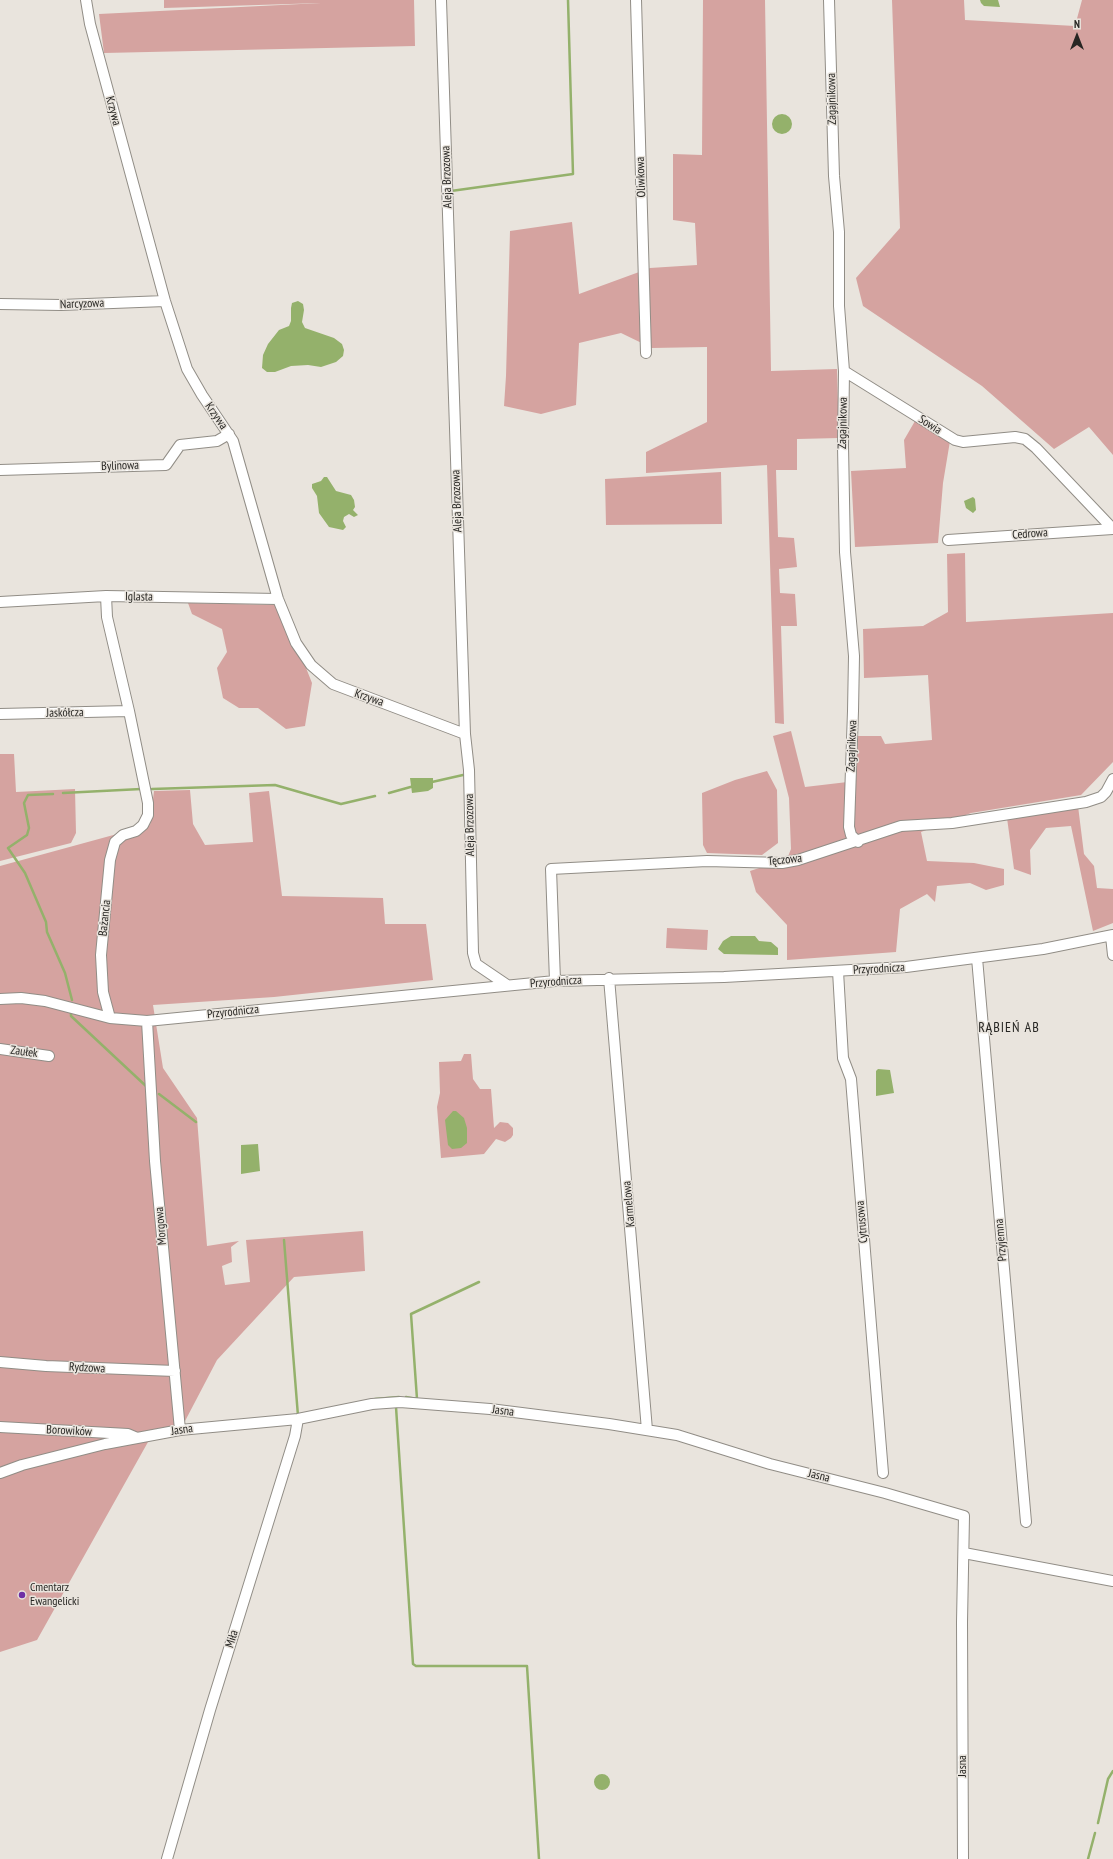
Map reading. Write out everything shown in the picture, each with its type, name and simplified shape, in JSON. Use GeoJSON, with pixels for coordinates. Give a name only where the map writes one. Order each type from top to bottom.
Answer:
{"type":"FeatureCollection","features":[{"type":"Feature","properties":{"kind":"street","name":"Krzywa"},"geometry":{"type":"LineString","coordinates":[[86,0],[90,24],[164,301],[187,369],[202,395],[229,434],[237,451],[278,599],[296,643],[311,665],[333,684],[465,734]]}},
{"type":"Feature","properties":{"kind":"street","name":"Aleja Brzozowa"},"geometry":{"type":"LineString","coordinates":[[441,0],[465,734],[469,770],[473,953],[476,964],[507,985]]}},
{"type":"Feature","properties":{"kind":"street","name":"Oliwkowa"},"geometry":{"type":"LineString","coordinates":[[636,0],[646,354]]}},
{"type":"Feature","properties":{"kind":"street","name":"Zagajnikowa"},"geometry":{"type":"LineString","coordinates":[[828,0],[834,176],[839,232],[839,306],[844,371],[842,446],[845,552],[854,656],[849,827],[851,835],[858,842]]}},
{"type":"Feature","properties":{"kind":"street","name":"Narcyzowa"},"geometry":{"type":"LineString","coordinates":[[0,304],[61,305],[164,301]]}},
{"type":"Feature","properties":{"kind":"street","name":"Sowia"},"geometry":{"type":"LineString","coordinates":[[844,371],[954,440],[963,442],[1015,437],[1025,439]]}},
{"type":"Feature","properties":{"kind":"street","name":"Bylinowa"},"geometry":{"type":"LineString","coordinates":[[0,470],[166,465],[180,445],[218,441],[229,434]]}},
{"type":"Feature","properties":{"kind":"street","name":"Cedrowa"},"geometry":{"type":"LineString","coordinates":[[1025,439],[1036,448],[1113,529]]}},
{"type":"Feature","properties":{"kind":"street","name":"Cedrowa"},"geometry":{"type":"LineString","coordinates":[[948,540],[1113,529]]}},
{"type":"Feature","properties":{"kind":"street","name":"Iglasta"},"geometry":{"type":"LineString","coordinates":[[0,602],[106,596],[278,599]]}},
{"type":"Feature","properties":{"kind":"street"},"geometry":{"type":"LineString","coordinates":[[106,596],[107,617],[129,711]]}},
{"type":"Feature","properties":{"kind":"street","name":"Jaskółcza"},"geometry":{"type":"LineString","coordinates":[[0,714],[129,711]]}},
{"type":"Feature","properties":{"kind":"street","name":"Bażancia"},"geometry":{"type":"LineString","coordinates":[[110,1018],[103,992],[101,970],[110,860],[115,842],[123,835],[136,831],[143,824],[148,815],[148,803],[129,711]]}},
{"type":"Feature","properties":{"kind":"street","name":"Tęczowa"},"geometry":{"type":"LineString","coordinates":[[555,981],[550,869],[707,861],[782,863],[798,860],[858,842],[901,826],[952,823],[1086,802],[1101,797],[1106,792],[1113,779]]}},
{"type":"Feature","properties":{"kind":"street"},"geometry":{"type":"LineString","coordinates":[[1112,936],[1113,955]]}},
{"type":"Feature","properties":{"kind":"street","name":"Przyrodnicza"},"geometry":{"type":"LineString","coordinates":[[0,999],[21,998],[45,1001],[110,1018],[147,1021],[555,981],[609,978],[724,977],[906,967],[1043,949],[1112,936]]}},
{"type":"Feature","properties":{"kind":"street","name":"Przyjemna"},"geometry":{"type":"LineString","coordinates":[[977,958],[1026,1522]]}},
{"type":"Feature","properties":{"kind":"street","name":"Cytrusowa"},"geometry":{"type":"LineString","coordinates":[[838,971],[843,1058],[851,1079],[883,1474]]}},
{"type":"Feature","properties":{"kind":"street","name":"Karmelowa"},"geometry":{"type":"LineString","coordinates":[[609,978],[648,1430]]}},
{"type":"Feature","properties":{"kind":"street","name":"Morgowa"},"geometry":{"type":"LineString","coordinates":[[147,1021],[155,1162],[180,1430]]}},
{"type":"Feature","properties":{"kind":"street","name":"Zaułek"},"geometry":{"type":"LineString","coordinates":[[0,1049],[49,1056]]}},
{"type":"Feature","properties":{"kind":"street","name":"Rydzowa"},"geometry":{"type":"LineString","coordinates":[[0,1362],[46,1366],[175,1372]]}},
{"type":"Feature","properties":{"kind":"street","name":"Jasna"},"geometry":{"type":"LineString","coordinates":[[0,1473],[22,1465],[105,1444],[180,1430],[298,1419],[372,1404],[400,1402],[490,1409],[677,1435],[770,1464],[885,1493],[964,1516],[963,1859]]}},
{"type":"Feature","properties":{"kind":"street","name":"Miła"},"geometry":{"type":"LineString","coordinates":[[167,1859],[211,1706],[295,1436],[298,1419]]}},
{"type":"Feature","properties":{"kind":"street","name":"Borowików"},"geometry":{"type":"LineString","coordinates":[[0,1427],[128,1434],[137,1438]]}},
{"type":"Feature","properties":{"kind":"street"},"geometry":{"type":"LineString","coordinates":[[964,1553],[1113,1582]]}},
{"type":"Feature","properties":{"kind":"shaded area"},"geometry":{"type":"Polygon","coordinates":[[[164,0],[414,0],[415,46],[104,53],[99,14],[321,3],[164,8],[164,0]]]}},
{"type":"Feature","properties":{"kind":"shaded area"},"geometry":{"type":"Polygon","coordinates":[[[703,0],[765,0],[771,371],[837,369],[839,438],[797,439],[797,470],[776,470],[778,537],[794,538],[797,567],[779,569],[780,593],[795,594],[797,626],[781,626],[784,724],[775,723],[767,465],[646,473],[646,452],[707,422],[707,347],[652,348],[621,333],[579,343],[576,405],[541,414],[504,406],[510,231],[572,222],[579,294],[650,268],[697,265],[695,223],[673,220],[673,154],[702,155],[703,0]]]}},
{"type":"Feature","properties":{"kind":"shaded area"},"geometry":{"type":"Polygon","coordinates":[[[892,0],[964,0],[965,20],[1075,26],[1082,0],[1113,0],[1113,455],[1089,427],[1054,449],[982,386],[863,306],[856,278],[900,228],[892,0]]]}},
{"type":"Feature","properties":{"kind":"shaded area"},"geometry":{"type":"Polygon","coordinates":[[[980,0],[998,0],[1000,7],[984,6],[980,0]]]}},
{"type":"Feature","properties":{"kind":"shaded area"},"geometry":{"type":"Polygon","coordinates":[[[782,114],[789,117],[792,124],[789,131],[782,134],[775,131],[772,124],[775,117],[782,114]]]}},
{"type":"Feature","properties":{"kind":"shaded area"},"geometry":{"type":"Polygon","coordinates":[[[298,301],[303,304],[304,310],[302,322],[305,328],[334,338],[342,344],[344,350],[343,356],[336,362],[321,367],[308,365],[291,366],[275,372],[267,372],[262,368],[263,355],[268,344],[279,330],[289,326],[291,321],[292,303],[298,301]]]}},
{"type":"Feature","properties":{"kind":"shaded area"},"geometry":{"type":"Polygon","coordinates":[[[915,421],[950,441],[943,483],[938,543],[855,547],[851,471],[906,468],[904,440],[915,421]]]}},
{"type":"Feature","properties":{"kind":"shaded area"},"geometry":{"type":"Polygon","coordinates":[[[721,472],[722,524],[606,525],[605,479],[721,472]]]}},
{"type":"Feature","properties":{"kind":"shaded area"},"geometry":{"type":"Polygon","coordinates":[[[324,477],[327,477],[336,491],[351,495],[354,500],[355,507],[353,510],[358,515],[354,517],[349,514],[344,517],[343,521],[346,527],[343,530],[329,527],[319,513],[317,496],[312,488],[312,484],[321,481],[324,477]]]}},
{"type":"Feature","properties":{"kind":"shaded area"},"geometry":{"type":"Polygon","coordinates":[[[973,497],[975,499],[976,510],[973,513],[966,508],[964,501],[973,497]]]}},
{"type":"Feature","properties":{"kind":"shaded area"},"geometry":{"type":"Polygon","coordinates":[[[965,553],[966,622],[1113,613],[1113,762],[1081,795],[971,813],[921,832],[927,861],[974,863],[1004,869],[1004,885],[986,890],[970,883],[937,886],[935,902],[927,894],[900,909],[896,952],[787,960],[787,925],[756,892],[750,871],[787,859],[791,849],[789,798],[773,736],[791,731],[805,787],[856,781],[858,736],[881,736],[885,744],[932,740],[928,675],[864,678],[863,629],[923,626],[948,612],[947,554],[965,553]]]}},
{"type":"Feature","properties":{"kind":"shaded area"},"geometry":{"type":"Polygon","coordinates":[[[188,603],[281,605],[312,683],[305,726],[286,729],[258,708],[239,708],[223,698],[217,668],[227,652],[222,629],[192,614],[188,603]]]}},
{"type":"Feature","properties":{"kind":"shaded area"},"geometry":{"type":"Polygon","coordinates":[[[0,754],[14,754],[16,792],[75,789],[76,833],[71,843],[0,861],[0,754]]]}},
{"type":"Feature","properties":{"kind":"shaded area"},"geometry":{"type":"Polygon","coordinates":[[[767,771],[777,790],[778,843],[762,855],[707,853],[703,845],[702,793],[735,780],[767,771]]]}},
{"type":"Feature","properties":{"kind":"shaded area"},"geometry":{"type":"Polygon","coordinates":[[[410,778],[433,778],[433,788],[428,791],[412,793],[410,778]]]}},
{"type":"Feature","properties":{"kind":"shaded area"},"geometry":{"type":"Polygon","coordinates":[[[190,790],[193,824],[205,845],[253,842],[249,793],[269,791],[282,896],[383,898],[385,924],[426,924],[433,980],[274,997],[153,1005],[163,1068],[197,1118],[207,1246],[239,1241],[231,1247],[232,1262],[222,1266],[225,1285],[250,1282],[246,1240],[363,1231],[365,1271],[294,1277],[217,1360],[184,1423],[148,1442],[37,1640],[0,1652],[0,866],[150,825],[154,791],[190,790]]]}},
{"type":"Feature","properties":{"kind":"shaded area"},"geometry":{"type":"Polygon","coordinates":[[[1078,806],[1084,854],[1094,866],[1097,888],[1113,889],[1113,923],[1093,931],[1071,826],[1046,828],[1030,850],[1031,875],[1014,869],[1007,818],[1078,806]]]}},
{"type":"Feature","properties":{"kind":"shaded area"},"geometry":{"type":"Polygon","coordinates":[[[667,928],[708,930],[707,950],[666,948],[667,928]]]}},
{"type":"Feature","properties":{"kind":"shaded area"},"geometry":{"type":"Polygon","coordinates":[[[731,936],[755,936],[759,941],[771,942],[778,948],[778,955],[724,954],[718,949],[723,941],[731,936]]]}},
{"type":"Feature","properties":{"kind":"shaded area"},"geometry":{"type":"Polygon","coordinates":[[[464,1054],[471,1054],[473,1079],[480,1089],[491,1089],[494,1128],[500,1122],[508,1123],[513,1128],[513,1135],[505,1142],[496,1139],[484,1154],[441,1158],[437,1107],[440,1093],[439,1062],[461,1061],[464,1054]]]}},
{"type":"Feature","properties":{"kind":"shaded area"},"geometry":{"type":"Polygon","coordinates":[[[878,1069],[890,1070],[894,1093],[876,1096],[876,1071],[878,1069]]]}},
{"type":"Feature","properties":{"kind":"shaded area"},"geometry":{"type":"Polygon","coordinates":[[[453,1111],[456,1111],[464,1118],[467,1128],[467,1143],[461,1148],[452,1149],[448,1145],[445,1120],[453,1111]]]}},
{"type":"Feature","properties":{"kind":"shaded area"},"geometry":{"type":"Polygon","coordinates":[[[258,1144],[260,1171],[241,1174],[241,1145],[258,1144]]]}},
{"type":"Feature","properties":{"kind":"shaded area"},"geometry":{"type":"Polygon","coordinates":[[[602,1774],[609,1779],[610,1782],[605,1789],[602,1790],[595,1785],[594,1782],[599,1775],[602,1774]]]}},
{"type":"Feature","properties":{"kind":"waterway"},"geometry":{"type":"LineString","coordinates":[[451,191],[573,174],[568,0]]}},
{"type":"Feature","properties":{"kind":"waterway"},"geometry":{"type":"LineString","coordinates":[[432,782],[463,775]]}},
{"type":"Feature","properties":{"kind":"waterway"},"geometry":{"type":"LineString","coordinates":[[152,789],[275,785],[341,804],[375,796]]}},
{"type":"Feature","properties":{"kind":"waterway"},"geometry":{"type":"LineString","coordinates":[[389,793],[414,786]]}},
{"type":"Feature","properties":{"kind":"waterway"},"geometry":{"type":"LineString","coordinates":[[63,793],[141,789]]}},
{"type":"Feature","properties":{"kind":"waterway"},"geometry":{"type":"LineString","coordinates":[[53,794],[28,795],[24,803],[29,828],[27,835],[8,848],[25,873],[46,922],[47,932],[65,973],[72,1000]]}},
{"type":"Feature","properties":{"kind":"waterway"},"geometry":{"type":"LineString","coordinates":[[71,1012],[71,1016],[147,1087]]}},
{"type":"Feature","properties":{"kind":"waterway"},"geometry":{"type":"LineString","coordinates":[[159,1094],[196,1122]]}},
{"type":"Feature","properties":{"kind":"waterway"},"geometry":{"type":"LineString","coordinates":[[284,1240],[298,1416]]}},
{"type":"Feature","properties":{"kind":"waterway"},"geometry":{"type":"LineString","coordinates":[[406,1397],[417,1399],[411,1314],[479,1282]]}},
{"type":"Feature","properties":{"kind":"waterway"},"geometry":{"type":"LineString","coordinates":[[375,1399],[399,1397]]}},
{"type":"Feature","properties":{"kind":"waterway"},"geometry":{"type":"LineString","coordinates":[[396,1407],[413,1664],[416,1666],[527,1666],[539,1859]]}},
{"type":"Feature","properties":{"kind":"waterway"},"geometry":{"type":"LineString","coordinates":[[1098,1823],[1108,1779],[1113,1771]]}},
{"type":"Feature","properties":{"kind":"waterway"},"geometry":{"type":"LineString","coordinates":[[1088,1859],[1095,1833]]}},
{"type":"Feature","properties":{"kind":"place","name":"Cmentarz Ewangelicki"},"geometry":{"type":"Point","coordinates":[22,1595]}},
{"type":"Feature","properties":{"kind":"district","name":"RĄBIEŃ AB"},"geometry":{"type":"Point","coordinates":[1009,1028]}}]}
